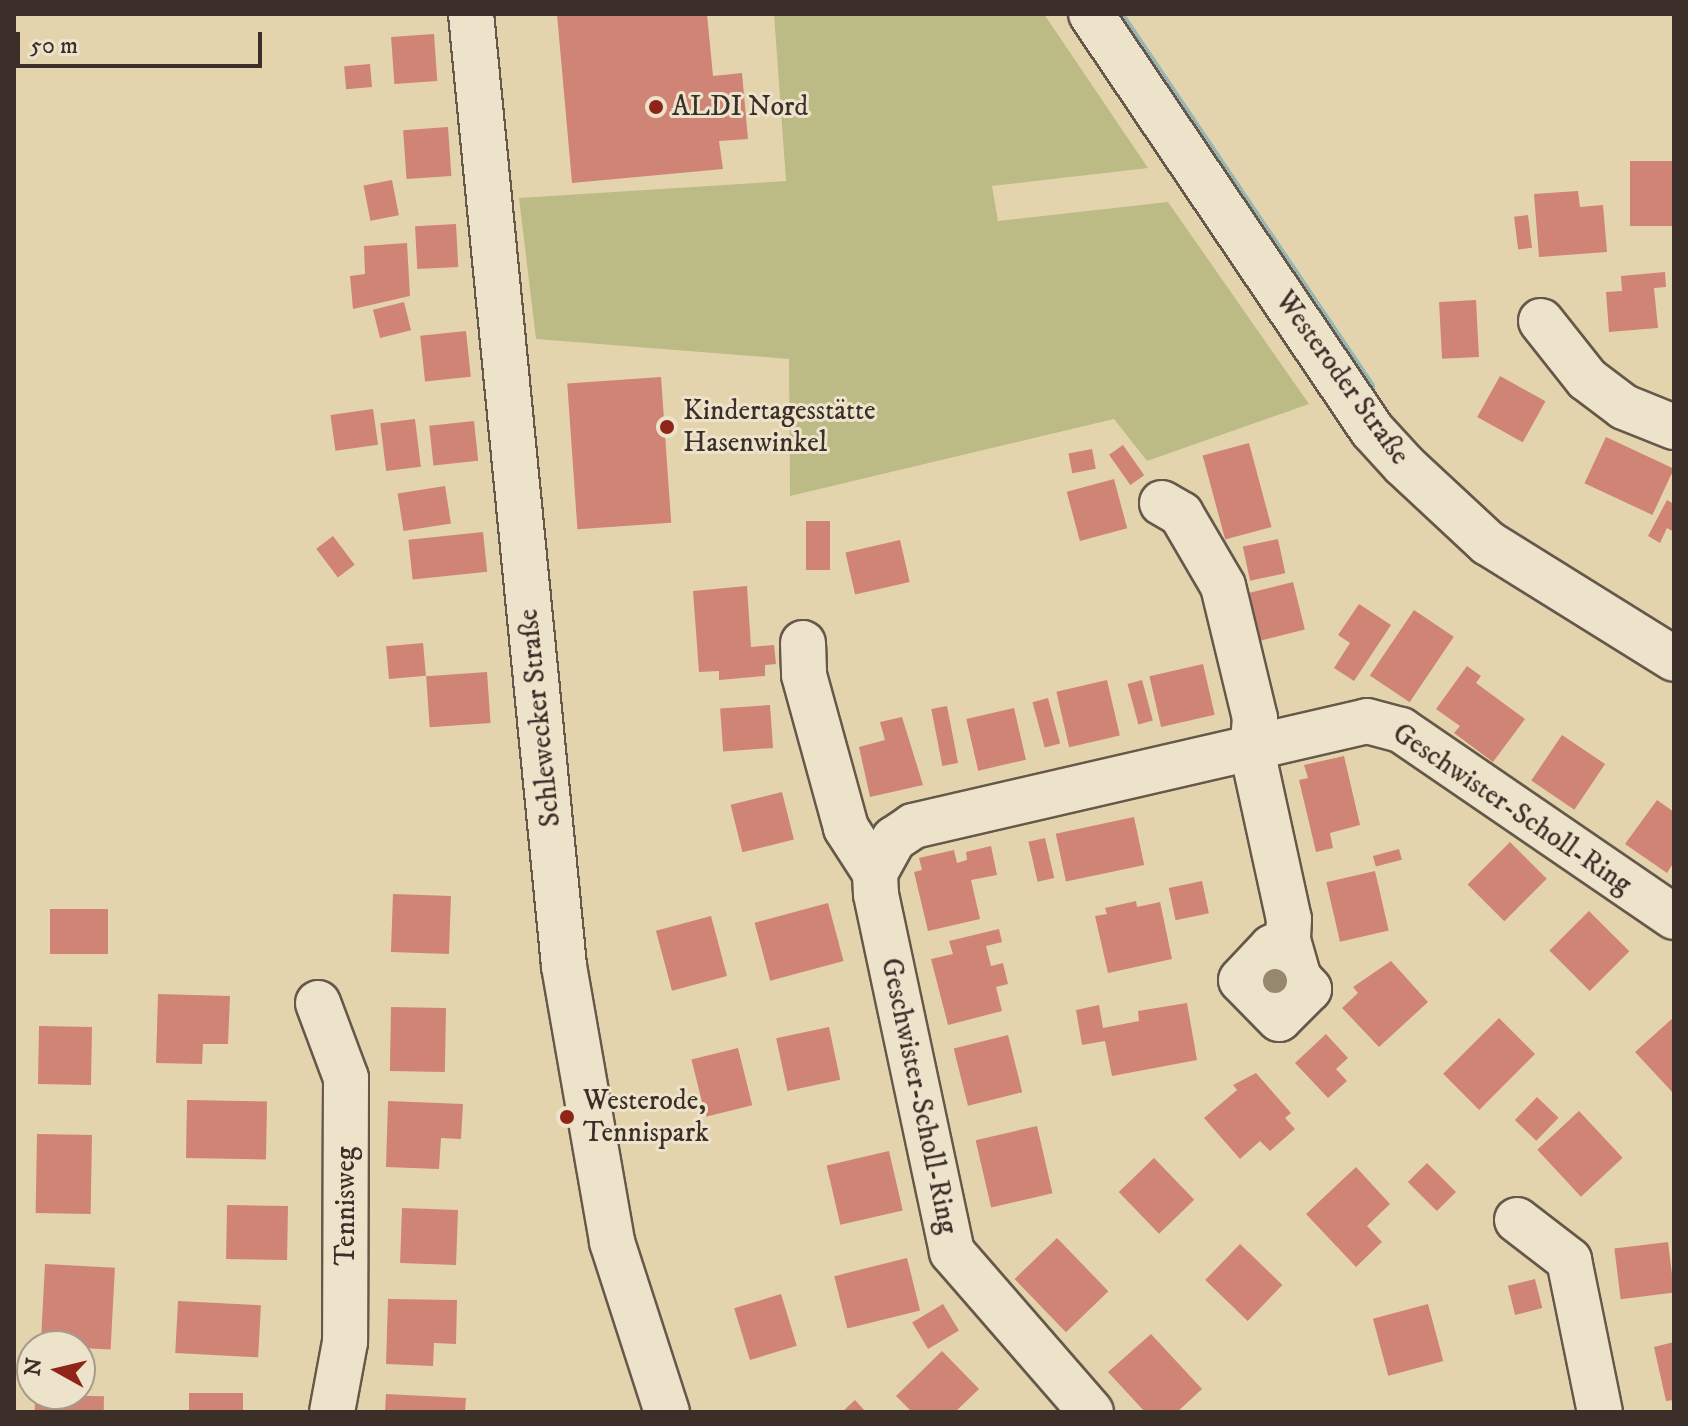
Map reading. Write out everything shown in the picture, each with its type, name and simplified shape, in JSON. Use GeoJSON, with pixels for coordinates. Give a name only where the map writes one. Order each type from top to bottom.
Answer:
{"type":"FeatureCollection","features":[{"type":"Feature","properties":{"kind":"street","name":"Schlewecker Straße"},"geometry":{"type":"LineString","coordinates":[[471,14],[564,966],[612,1242],[667,1412]]}},
{"type":"Feature","properties":{"kind":"street","name":"Westeroder Straße"},"geometry":{"type":"LineString","coordinates":[[1091,14],[1372,430],[1404,465],[1488,543],[1674,659]]}},
{"type":"Feature","properties":{"kind":"street"},"geometry":{"type":"LineString","coordinates":[[1541,321],[1587,379],[1624,407],[1674,427]]}},
{"type":"Feature","properties":{"kind":"street"},"geometry":{"type":"LineString","coordinates":[[1162,503],[1181,514],[1223,586],[1255,718],[1252,750],[1289,919],[1288,940]]}},
{"type":"Feature","properties":{"kind":"street","name":"Geschwister-Scholl-Ring"},"geometry":{"type":"LineString","coordinates":[[803,643],[804,675],[846,828],[875,873],[952,1252],[1091,1412]]}},
{"type":"Feature","properties":{"kind":"street","name":"Geschwister-Scholl-Ring"},"geometry":{"type":"LineString","coordinates":[[875,873],[894,839],[913,826],[1367,721],[1386,724],[1674,917]]}},
{"type":"Feature","properties":{"kind":"street","name":"Tennisweg"},"geometry":{"type":"LineString","coordinates":[[318,1003],[346,1078],[345,1342],[332,1412]]}},
{"type":"Feature","properties":{"kind":"street"},"geometry":{"type":"LineString","coordinates":[[1517,1220],[1569,1260],[1600,1412]]}},
{"type":"Feature","properties":{"kind":"shaded area"},"geometry":{"type":"Polygon","coordinates":[[[774,14],[1044,14],[1148,168],[992,186],[998,221],[1168,202],[1309,404],[1147,461],[1114,419],[790,496],[789,359],[536,339],[519,198],[786,181],[774,14]]]}},
{"type":"Feature","properties":{"kind":"building","name":"ALDI Nord"},"geometry":{"type":"Polygon","coordinates":[[[557,14],[707,14],[713,76],[742,73],[748,139],[719,141],[723,169],[572,183],[557,14]]]}},
{"type":"Feature","properties":{"kind":"building"},"geometry":{"type":"Polygon","coordinates":[[[434,34],[437,81],[394,84],[391,37],[434,34]]]}},
{"type":"Feature","properties":{"kind":"building"},"geometry":{"type":"Polygon","coordinates":[[[370,64],[372,87],[346,89],[344,66],[370,64]]]}},
{"type":"Feature","properties":{"kind":"building"},"geometry":{"type":"Polygon","coordinates":[[[448,127],[451,176],[407,179],[403,130],[448,127]]]}},
{"type":"Feature","properties":{"kind":"building"},"geometry":{"type":"Polygon","coordinates":[[[1630,161],[1674,161],[1674,226],[1630,226],[1630,161]]]}},
{"type":"Feature","properties":{"kind":"building"},"geometry":{"type":"Polygon","coordinates":[[[392,180],[399,215],[370,221],[364,186],[392,180]]]}},
{"type":"Feature","properties":{"kind":"building"},"geometry":{"type":"Polygon","coordinates":[[[1578,191],[1580,207],[1603,205],[1607,252],[1539,257],[1534,194],[1578,191]]]}},
{"type":"Feature","properties":{"kind":"building"},"geometry":{"type":"Polygon","coordinates":[[[1528,215],[1532,248],[1518,249],[1514,217],[1528,215]]]}},
{"type":"Feature","properties":{"kind":"building"},"geometry":{"type":"Polygon","coordinates":[[[456,224],[458,267],[417,269],[415,226],[456,224]]]}},
{"type":"Feature","properties":{"kind":"building"},"geometry":{"type":"Polygon","coordinates":[[[407,243],[410,296],[353,309],[350,276],[365,274],[364,246],[407,243]]]}},
{"type":"Feature","properties":{"kind":"building"},"geometry":{"type":"Polygon","coordinates":[[[1665,272],[1666,287],[1654,288],[1658,328],[1609,332],[1606,292],[1622,291],[1621,276],[1665,272]]]}},
{"type":"Feature","properties":{"kind":"building"},"geometry":{"type":"Polygon","coordinates":[[[1476,300],[1479,357],[1442,359],[1439,302],[1476,300]]]}},
{"type":"Feature","properties":{"kind":"building"},"geometry":{"type":"Polygon","coordinates":[[[404,302],[411,330],[380,338],[373,310],[404,302]]]}},
{"type":"Feature","properties":{"kind":"building"},"geometry":{"type":"Polygon","coordinates":[[[466,331],[471,377],[425,382],[420,336],[466,331]]]}},
{"type":"Feature","properties":{"kind":"building"},"geometry":{"type":"Polygon","coordinates":[[[1500,376],[1545,401],[1523,442],[1477,417],[1500,376]]]}},
{"type":"Feature","properties":{"kind":"building"},"geometry":{"type":"Polygon","coordinates":[[[661,377],[671,523],[577,529],[567,384],[661,377]]]}},
{"type":"Feature","properties":{"kind":"building"},"geometry":{"type":"Polygon","coordinates":[[[373,409],[378,445],[335,451],[330,415],[373,409]]]}},
{"type":"Feature","properties":{"kind":"building"},"geometry":{"type":"Polygon","coordinates":[[[415,419],[421,467],[386,471],[380,423],[415,419]]]}},
{"type":"Feature","properties":{"kind":"building"},"geometry":{"type":"Polygon","coordinates":[[[474,421],[478,461],[433,465],[429,426],[474,421]]]}},
{"type":"Feature","properties":{"kind":"building"},"geometry":{"type":"Polygon","coordinates":[[[1606,437],[1674,469],[1652,515],[1584,483],[1606,437]]]}},
{"type":"Feature","properties":{"kind":"building"},"geometry":{"type":"Polygon","coordinates":[[[1249,443],[1272,527],[1225,539],[1203,455],[1249,443]]]}},
{"type":"Feature","properties":{"kind":"building"},"geometry":{"type":"Polygon","coordinates":[[[1123,445],[1144,475],[1130,485],[1109,455],[1123,445]]]}},
{"type":"Feature","properties":{"kind":"building"},"geometry":{"type":"Polygon","coordinates":[[[1092,449],[1096,469],[1072,473],[1068,454],[1092,449]]]}},
{"type":"Feature","properties":{"kind":"building"},"geometry":{"type":"Polygon","coordinates":[[[1114,479],[1127,528],[1080,541],[1067,492],[1114,479]]]}},
{"type":"Feature","properties":{"kind":"building"},"geometry":{"type":"Polygon","coordinates":[[[445,486],[451,524],[404,531],[398,494],[445,486]]]}},
{"type":"Feature","properties":{"kind":"building"},"geometry":{"type":"Polygon","coordinates":[[[1667,500],[1674,504],[1674,532],[1667,528],[1660,543],[1648,536],[1667,500]]]}},
{"type":"Feature","properties":{"kind":"building"},"geometry":{"type":"Polygon","coordinates":[[[806,521],[830,521],[830,570],[806,570],[806,521]]]}},
{"type":"Feature","properties":{"kind":"building"},"geometry":{"type":"Polygon","coordinates":[[[483,532],[487,572],[413,580],[408,540],[483,532]]]}},
{"type":"Feature","properties":{"kind":"building"},"geometry":{"type":"Polygon","coordinates":[[[333,536],[355,565],[338,577],[316,549],[333,536]]]}},
{"type":"Feature","properties":{"kind":"building"},"geometry":{"type":"Polygon","coordinates":[[[1278,539],[1285,573],[1250,581],[1243,546],[1278,539]]]}},
{"type":"Feature","properties":{"kind":"building"},"geometry":{"type":"Polygon","coordinates":[[[900,540],[910,582],[855,594],[845,553],[900,540]]]}},
{"type":"Feature","properties":{"kind":"building"},"geometry":{"type":"Polygon","coordinates":[[[1293,582],[1305,630],[1256,642],[1244,594],[1293,582]]]}},
{"type":"Feature","properties":{"kind":"building"},"geometry":{"type":"Polygon","coordinates":[[[747,586],[751,647],[774,645],[776,664],[765,665],[765,676],[719,680],[719,671],[699,672],[693,591],[747,586]]]}},
{"type":"Feature","properties":{"kind":"building"},"geometry":{"type":"Polygon","coordinates":[[[1359,604],[1391,625],[1354,681],[1334,668],[1350,643],[1338,635],[1359,604]]]}},
{"type":"Feature","properties":{"kind":"building"},"geometry":{"type":"Polygon","coordinates":[[[1414,610],[1454,637],[1410,702],[1370,675],[1414,610]]]}},
{"type":"Feature","properties":{"kind":"building"},"geometry":{"type":"Polygon","coordinates":[[[423,643],[426,676],[389,679],[386,646],[423,643]]]}},
{"type":"Feature","properties":{"kind":"building"},"geometry":{"type":"Polygon","coordinates":[[[1203,664],[1215,715],[1161,727],[1149,676],[1203,664]]]}},
{"type":"Feature","properties":{"kind":"building"},"geometry":{"type":"Polygon","coordinates":[[[1467,666],[1481,676],[1476,683],[1525,719],[1493,762],[1454,733],[1460,726],[1436,709],[1467,666]]]}},
{"type":"Feature","properties":{"kind":"building"},"geometry":{"type":"Polygon","coordinates":[[[487,672],[491,723],[430,727],[426,676],[487,672]]]}},
{"type":"Feature","properties":{"kind":"building"},"geometry":{"type":"Polygon","coordinates":[[[1107,680],[1120,736],[1069,747],[1056,692],[1107,680]]]}},
{"type":"Feature","properties":{"kind":"building"},"geometry":{"type":"Polygon","coordinates":[[[1142,680],[1153,721],[1138,724],[1128,684],[1142,680]]]}},
{"type":"Feature","properties":{"kind":"building"},"geometry":{"type":"Polygon","coordinates":[[[1048,698],[1060,743],[1045,748],[1033,702],[1048,698]]]}},
{"type":"Feature","properties":{"kind":"building"},"geometry":{"type":"Polygon","coordinates":[[[770,705],[773,748],[723,751],[720,708],[770,705]]]}},
{"type":"Feature","properties":{"kind":"building"},"geometry":{"type":"Polygon","coordinates":[[[947,706],[958,763],[942,766],[931,709],[947,706]]]}},
{"type":"Feature","properties":{"kind":"building"},"geometry":{"type":"Polygon","coordinates":[[[1014,708],[1026,760],[978,771],[966,719],[1014,708]]]}},
{"type":"Feature","properties":{"kind":"building"},"geometry":{"type":"Polygon","coordinates":[[[902,717],[923,785],[870,797],[859,747],[885,740],[880,722],[902,717]]]}},
{"type":"Feature","properties":{"kind":"building"},"geometry":{"type":"Polygon","coordinates":[[[1562,735],[1605,764],[1574,810],[1531,781],[1562,735]]]}},
{"type":"Feature","properties":{"kind":"building"},"geometry":{"type":"Polygon","coordinates":[[[1344,756],[1360,825],[1330,833],[1333,848],[1316,852],[1299,780],[1308,778],[1304,765],[1344,756]]]}},
{"type":"Feature","properties":{"kind":"building"},"geometry":{"type":"Polygon","coordinates":[[[782,792],[794,840],[742,852],[731,805],[782,792]]]}},
{"type":"Feature","properties":{"kind":"building"},"geometry":{"type":"Polygon","coordinates":[[[1657,800],[1674,812],[1674,862],[1667,873],[1625,844],[1657,800]]]}},
{"type":"Feature","properties":{"kind":"building"},"geometry":{"type":"Polygon","coordinates":[[[1134,817],[1144,865],[1066,882],[1056,834],[1134,817]]]}},
{"type":"Feature","properties":{"kind":"building"},"geometry":{"type":"Polygon","coordinates":[[[1045,838],[1054,878],[1038,882],[1028,842],[1045,838]]]}},
{"type":"Feature","properties":{"kind":"building"},"geometry":{"type":"Polygon","coordinates":[[[1510,842],[1547,879],[1504,921],[1468,884],[1510,842]]]}},
{"type":"Feature","properties":{"kind":"building"},"geometry":{"type":"Polygon","coordinates":[[[991,846],[997,875],[971,880],[980,919],[928,931],[914,872],[922,870],[919,858],[954,850],[957,863],[967,860],[966,852],[991,846]]]}},
{"type":"Feature","properties":{"kind":"building"},"geometry":{"type":"Polygon","coordinates":[[[1399,849],[1402,860],[1376,867],[1373,856],[1399,849]]]}},
{"type":"Feature","properties":{"kind":"building"},"geometry":{"type":"Polygon","coordinates":[[[1375,871],[1389,930],[1340,942],[1326,882],[1375,871]]]}},
{"type":"Feature","properties":{"kind":"building"},"geometry":{"type":"Polygon","coordinates":[[[1202,881],[1209,913],[1176,920],[1169,888],[1202,881]]]}},
{"type":"Feature","properties":{"kind":"building"},"geometry":{"type":"Polygon","coordinates":[[[393,894],[451,896],[449,954],[391,952],[393,894]]]}},
{"type":"Feature","properties":{"kind":"building"},"geometry":{"type":"Polygon","coordinates":[[[1136,901],[1137,907],[1160,902],[1172,959],[1108,973],[1095,916],[1107,914],[1105,908],[1136,901]]]}},
{"type":"Feature","properties":{"kind":"building"},"geometry":{"type":"Polygon","coordinates":[[[828,903],[844,961],[770,981],[755,923],[828,903]]]}},
{"type":"Feature","properties":{"kind":"building"},"geometry":{"type":"Polygon","coordinates":[[[50,909],[108,909],[108,954],[50,954],[50,909]]]}},
{"type":"Feature","properties":{"kind":"building"},"geometry":{"type":"Polygon","coordinates":[[[1589,911],[1629,951],[1590,991],[1549,951],[1589,911]]]}},
{"type":"Feature","properties":{"kind":"building"},"geometry":{"type":"Polygon","coordinates":[[[711,916],[727,976],[672,991],[656,931],[711,916]]]}},
{"type":"Feature","properties":{"kind":"building"},"geometry":{"type":"Polygon","coordinates":[[[999,929],[1002,942],[986,946],[991,966],[1003,963],[1008,984],[996,987],[1002,1011],[948,1025],[931,959],[953,954],[949,941],[999,929]]]}},
{"type":"Feature","properties":{"kind":"building"},"geometry":{"type":"Polygon","coordinates":[[[1391,961],[1428,1002],[1379,1047],[1342,1008],[1358,993],[1353,987],[1391,961]]]}},
{"type":"Feature","properties":{"kind":"building"},"geometry":{"type":"Polygon","coordinates":[[[158,994],[230,996],[228,1044],[203,1044],[202,1064],[156,1063],[158,994]]]}},
{"type":"Feature","properties":{"kind":"building"},"geometry":{"type":"Polygon","coordinates":[[[1187,1003],[1197,1060],[1112,1076],[1105,1041],[1082,1045],[1076,1010],[1099,1005],[1103,1028],[1139,1021],[1138,1011],[1187,1003]]]}},
{"type":"Feature","properties":{"kind":"building"},"geometry":{"type":"Polygon","coordinates":[[[391,1007],[446,1008],[445,1072],[390,1071],[391,1007]]]}},
{"type":"Feature","properties":{"kind":"building"},"geometry":{"type":"Polygon","coordinates":[[[1674,1017],[1674,1094],[1635,1052],[1674,1017]]]}},
{"type":"Feature","properties":{"kind":"building"},"geometry":{"type":"Polygon","coordinates":[[[1499,1018],[1535,1054],[1479,1110],[1443,1074],[1499,1018]]]}},
{"type":"Feature","properties":{"kind":"building"},"geometry":{"type":"Polygon","coordinates":[[[39,1026],[92,1027],[91,1085],[38,1084],[39,1026]]]}},
{"type":"Feature","properties":{"kind":"building"},"geometry":{"type":"Polygon","coordinates":[[[829,1027],[840,1080],[787,1091],[776,1038],[829,1027]]]}},
{"type":"Feature","properties":{"kind":"building"},"geometry":{"type":"Polygon","coordinates":[[[1326,1034],[1348,1058],[1336,1069],[1347,1081],[1328,1098],[1295,1063],[1326,1034]]]}},
{"type":"Feature","properties":{"kind":"building"},"geometry":{"type":"Polygon","coordinates":[[[1008,1035],[1022,1092],[968,1106],[954,1049],[1008,1035]]]}},
{"type":"Feature","properties":{"kind":"building"},"geometry":{"type":"Polygon","coordinates":[[[738,1048],[752,1105],[706,1117],[691,1060],[738,1048]]]}},
{"type":"Feature","properties":{"kind":"building"},"geometry":{"type":"Polygon","coordinates":[[[1256,1073],[1291,1113],[1285,1118],[1295,1129],[1270,1151],[1260,1141],[1240,1159],[1204,1118],[1237,1090],[1233,1085],[1256,1073]]]}},
{"type":"Feature","properties":{"kind":"building"},"geometry":{"type":"Polygon","coordinates":[[[1537,1097],[1559,1118],[1536,1141],[1515,1120],[1537,1097]]]}},
{"type":"Feature","properties":{"kind":"building"},"geometry":{"type":"Polygon","coordinates":[[[187,1100],[267,1101],[266,1159],[186,1158],[187,1100]]]}},
{"type":"Feature","properties":{"kind":"building"},"geometry":{"type":"Polygon","coordinates":[[[388,1101],[463,1104],[461,1139],[441,1138],[439,1169],[386,1167],[388,1101]]]}},
{"type":"Feature","properties":{"kind":"building"},"geometry":{"type":"Polygon","coordinates":[[[1579,1111],[1623,1158],[1581,1197],[1537,1150],[1579,1111]]]}},
{"type":"Feature","properties":{"kind":"building"},"geometry":{"type":"Polygon","coordinates":[[[1037,1126],[1053,1193],[991,1207],[976,1140],[1037,1126]]]}},
{"type":"Feature","properties":{"kind":"building"},"geometry":{"type":"Polygon","coordinates":[[[37,1134],[92,1135],[91,1214],[36,1213],[37,1134]]]}},
{"type":"Feature","properties":{"kind":"building"},"geometry":{"type":"Polygon","coordinates":[[[889,1151],[903,1210],[840,1225],[827,1165],[889,1151]]]}},
{"type":"Feature","properties":{"kind":"building"},"geometry":{"type":"Polygon","coordinates":[[[1154,1158],[1194,1200],[1159,1234],[1119,1192],[1154,1158]]]}},
{"type":"Feature","properties":{"kind":"building"},"geometry":{"type":"Polygon","coordinates":[[[1427,1163],[1456,1192],[1437,1211],[1408,1182],[1427,1163]]]}},
{"type":"Feature","properties":{"kind":"building"},"geometry":{"type":"Polygon","coordinates":[[[1356,1167],[1390,1204],[1367,1226],[1382,1242],[1356,1267],[1306,1214],[1356,1167]]]}},
{"type":"Feature","properties":{"kind":"building"},"geometry":{"type":"Polygon","coordinates":[[[227,1205],[288,1206],[287,1260],[226,1259],[227,1205]]]}},
{"type":"Feature","properties":{"kind":"building"},"geometry":{"type":"Polygon","coordinates":[[[402,1208],[458,1210],[456,1265],[400,1263],[402,1208]]]}},
{"type":"Feature","properties":{"kind":"building"},"geometry":{"type":"Polygon","coordinates":[[[1057,1238],[1108,1291],[1066,1332],[1015,1279],[1057,1238]]]}},
{"type":"Feature","properties":{"kind":"building"},"geometry":{"type":"Polygon","coordinates":[[[1668,1242],[1674,1293],[1621,1299],[1614,1249],[1668,1242]]]}},
{"type":"Feature","properties":{"kind":"building"},"geometry":{"type":"Polygon","coordinates":[[[1240,1244],[1282,1285],[1248,1321],[1205,1280],[1240,1244]]]}},
{"type":"Feature","properties":{"kind":"building"},"geometry":{"type":"Polygon","coordinates":[[[907,1258],[920,1310],[847,1329],[834,1276],[907,1258]]]}},
{"type":"Feature","properties":{"kind":"building"},"geometry":{"type":"Polygon","coordinates":[[[45,1264],[115,1268],[111,1350],[96,1349],[96,1330],[42,1330],[45,1264]]]}},
{"type":"Feature","properties":{"kind":"building"},"geometry":{"type":"Polygon","coordinates":[[[1535,1279],[1542,1308],[1515,1315],[1508,1286],[1535,1279]]]}},
{"type":"Feature","properties":{"kind":"building"},"geometry":{"type":"Polygon","coordinates":[[[781,1294],[797,1346],[750,1360],[734,1308],[781,1294]]]}},
{"type":"Feature","properties":{"kind":"building"},"geometry":{"type":"Polygon","coordinates":[[[388,1299],[457,1300],[456,1344],[434,1343],[433,1366],[386,1364],[388,1299]]]}},
{"type":"Feature","properties":{"kind":"building"},"geometry":{"type":"Polygon","coordinates":[[[178,1301],[261,1305],[258,1357],[175,1353],[178,1301]]]}},
{"type":"Feature","properties":{"kind":"building"},"geometry":{"type":"Polygon","coordinates":[[[943,1304],[959,1331],[928,1349],[912,1323],[943,1304]]]}},
{"type":"Feature","properties":{"kind":"building"},"geometry":{"type":"Polygon","coordinates":[[[1428,1304],[1443,1361],[1388,1376],[1373,1319],[1428,1304]]]}},
{"type":"Feature","properties":{"kind":"building"},"geometry":{"type":"Polygon","coordinates":[[[1151,1334],[1202,1389],[1177,1412],[1145,1412],[1108,1372],[1151,1334]]]}},
{"type":"Feature","properties":{"kind":"building"},"geometry":{"type":"Polygon","coordinates":[[[1674,1342],[1674,1400],[1666,1401],[1654,1347],[1674,1342]]]}},
{"type":"Feature","properties":{"kind":"building"},"geometry":{"type":"Polygon","coordinates":[[[942,1351],[979,1389],[955,1412],[912,1412],[896,1396],[942,1351]]]}},
{"type":"Feature","properties":{"kind":"building"},"geometry":{"type":"Polygon","coordinates":[[[189,1393],[243,1393],[243,1412],[189,1412],[189,1393]]]}},
{"type":"Feature","properties":{"kind":"building"},"geometry":{"type":"Polygon","coordinates":[[[386,1394],[466,1398],[465,1412],[385,1412],[386,1394]]]}},
{"type":"Feature","properties":{"kind":"building"},"geometry":{"type":"Polygon","coordinates":[[[96,1396],[104,1396],[104,1412],[35,1412],[96,1410],[96,1396]]]}},
{"type":"Feature","properties":{"kind":"building"},"geometry":{"type":"Polygon","coordinates":[[[855,1400],[866,1412],[842,1412],[855,1400]]]}},
{"type":"Feature","properties":{"kind":"waterway"},"geometry":{"type":"LineString","coordinates":[[1119,14],[1370,386]]}},
{"type":"Feature","properties":{"kind":"place","name":"ALDI Nord"},"geometry":{"type":"Point","coordinates":[656,107]}},
{"type":"Feature","properties":{"kind":"place","name":"Kindertagesstätte Hasenwinkel"},"geometry":{"type":"Point","coordinates":[667,427]}},
{"type":"Feature","properties":{"kind":"place","name":"Westerode, Tennispark"},"geometry":{"type":"Point","coordinates":[567,1117]}}]}
